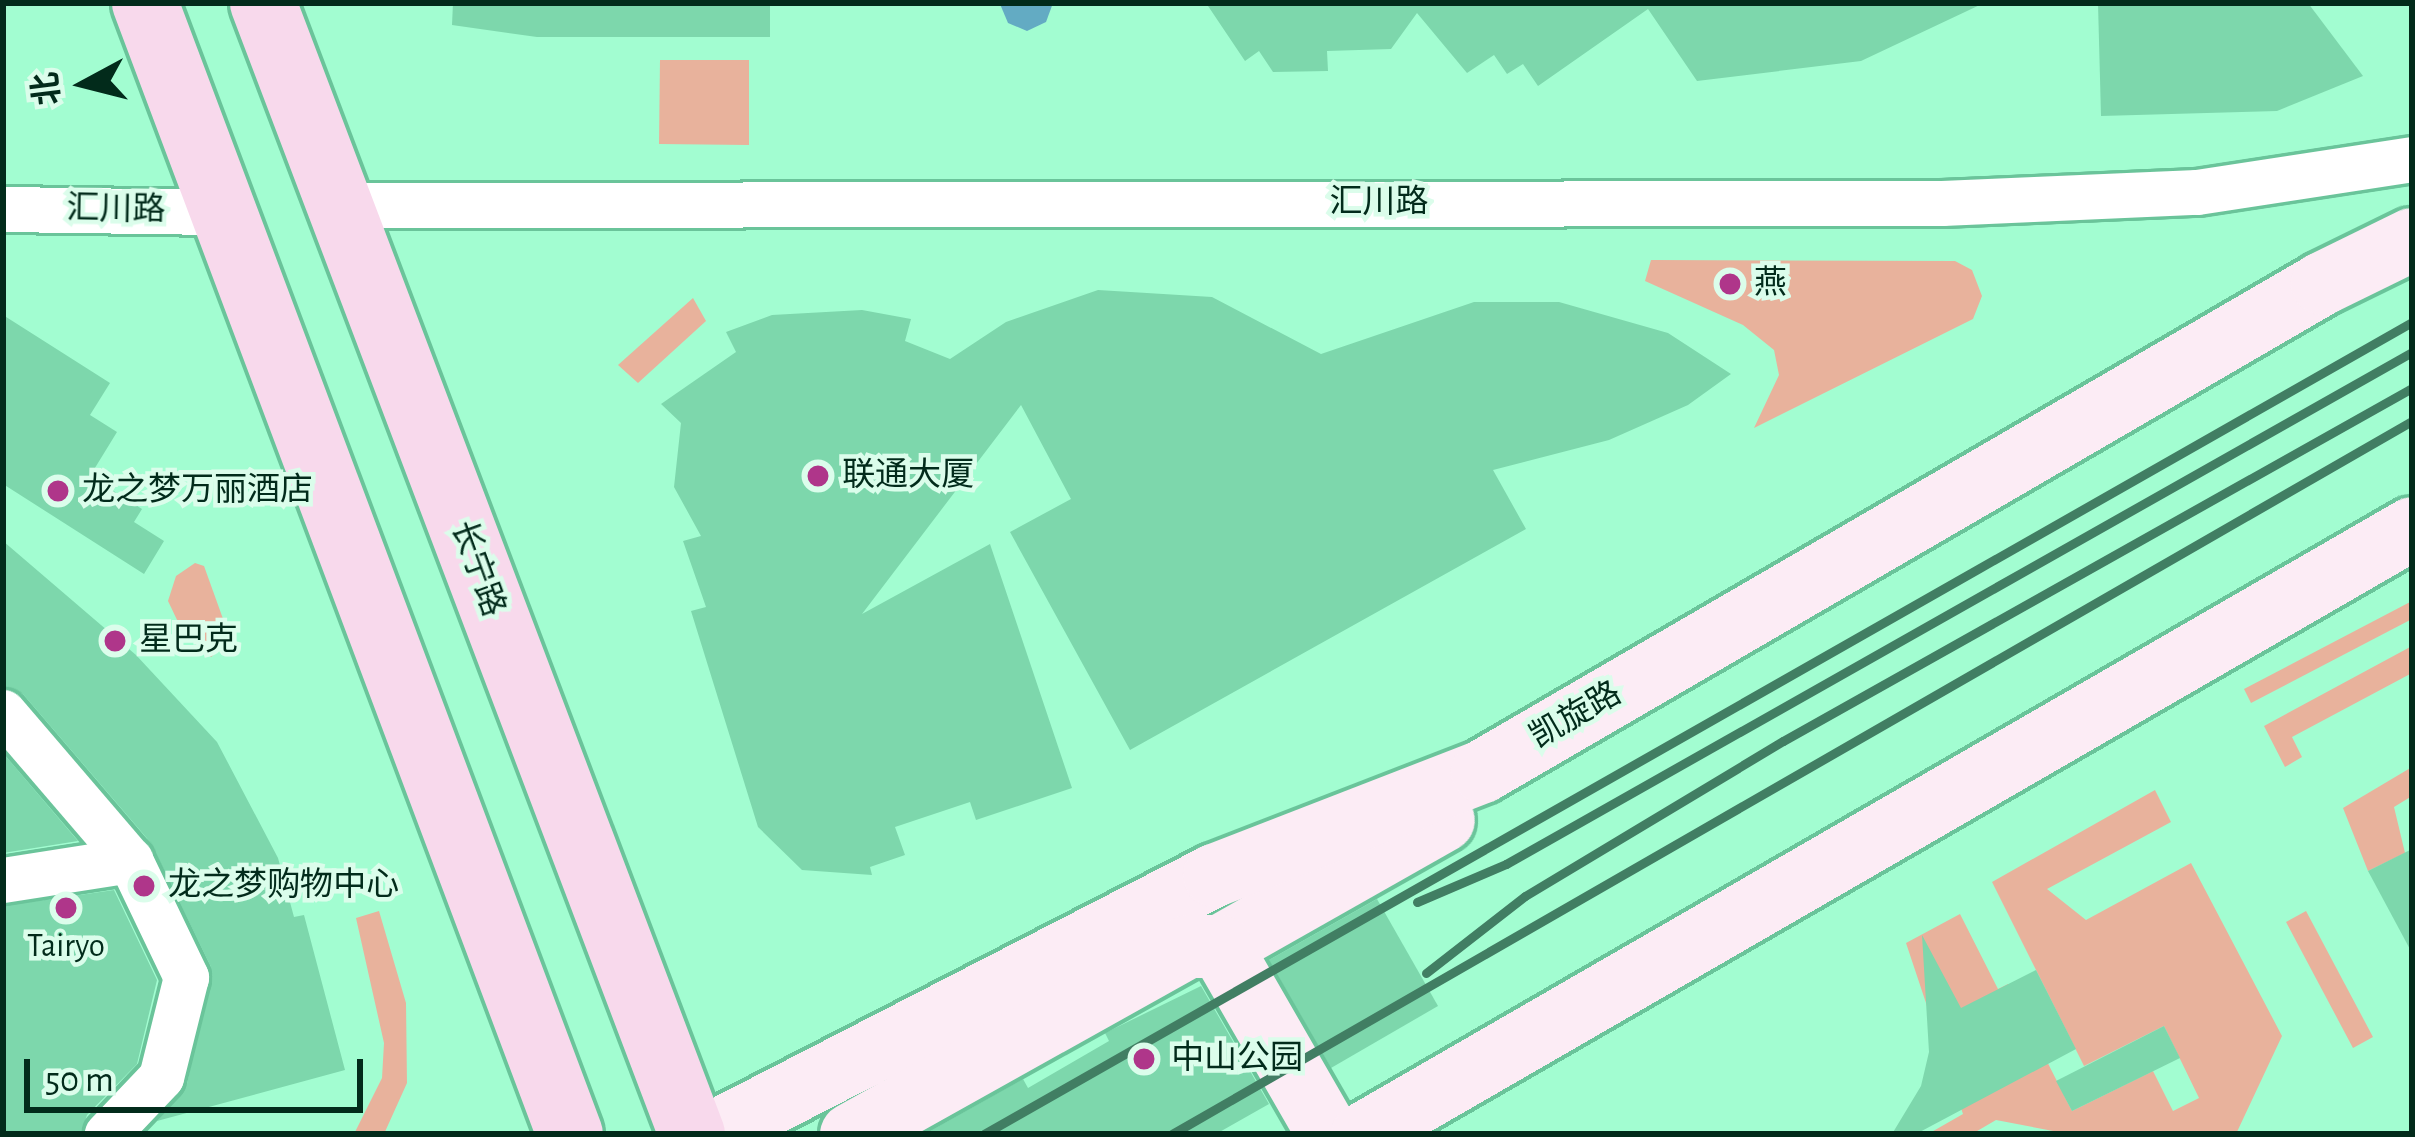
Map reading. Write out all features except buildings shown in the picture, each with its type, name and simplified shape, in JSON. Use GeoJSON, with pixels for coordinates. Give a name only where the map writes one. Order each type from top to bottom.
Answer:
{"type":"FeatureCollection","features":[{"type":"Feature","properties":{"kind":"main road"},"geometry":{"type":"LineString","coordinates":[[145,3],[228,212],[570,1134]]}},
{"type":"Feature","properties":{"kind":"main road","name":"长宁路"},"geometry":{"type":"LineString","coordinates":[[263,3],[692,1134]]}},
{"type":"Feature","properties":{"kind":"street","name":"汇川路"},"geometry":{"type":"LineString","coordinates":[[343,205],[1942,203],[2197,193],[2412,159]]}},
{"type":"Feature","properties":{"kind":"street","name":"汇川路"},"geometry":{"type":"LineString","coordinates":[[3,209],[228,212]]}},
{"type":"Feature","properties":{"kind":"street","name":"凯旋路"},"geometry":{"type":"LineString","coordinates":[[710,1134],[1214,875],[1482,771],[2322,283],[2412,239]]}},
{"type":"Feature","properties":{"kind":"street"},"geometry":{"type":"LineString","coordinates":[[851,1134],[1187,946],[1220,946],[2412,274]]}},
{"type":"Feature","properties":{"kind":"street"},"geometry":{"type":"LineString","coordinates":[[1362,1134],[2412,528]]}},
{"type":"Feature","properties":{"kind":"street"},"geometry":{"type":"LineString","coordinates":[[3,712],[130,860],[186,977],[161,1077],[107,1134]]}},
{"type":"Feature","properties":{"kind":"street"},"geometry":{"type":"LineString","coordinates":[[3,880],[130,860]]}},
{"type":"Feature","properties":{"kind":"street"},"geometry":{"type":"LineString","coordinates":[[1220,946],[1328,1134]]}},
{"type":"Feature","properties":{"kind":"shaded area"},"geometry":{"type":"Polygon","coordinates":[[[660,60],[749,60],[749,145],[659,144],[660,60]]]}},
{"type":"Feature","properties":{"kind":"shaded area"},"geometry":{"type":"Polygon","coordinates":[[[1651,260],[1955,261],[1972,270],[1982,296],[1973,319],[1754,428],[1779,375],[1774,350],[1743,325],[1645,281],[1651,260]]]}},
{"type":"Feature","properties":{"kind":"shaded area"},"geometry":{"type":"Polygon","coordinates":[[[693,298],[706,321],[638,383],[618,365],[693,298]]]}},
{"type":"Feature","properties":{"kind":"shaded area"},"geometry":{"type":"Polygon","coordinates":[[[195,563],[204,566],[231,641],[211,657],[179,624],[168,601],[176,576],[195,563]]]}},
{"type":"Feature","properties":{"kind":"shaded area"},"geometry":{"type":"Polygon","coordinates":[[[2412,601],[2412,619],[2251,703],[2244,689],[2412,601]]]}},
{"type":"Feature","properties":{"kind":"shaded area"},"geometry":{"type":"Polygon","coordinates":[[[2412,646],[2412,673],[2292,737],[2302,757],[2285,767],[2264,726],[2412,646]]]}},
{"type":"Feature","properties":{"kind":"shaded area"},"geometry":{"type":"Polygon","coordinates":[[[2412,767],[2412,796],[2394,807],[2405,853],[2368,871],[2343,808],[2412,767]]]}},
{"type":"Feature","properties":{"kind":"shaded area"},"geometry":{"type":"Polygon","coordinates":[[[2155,790],[2171,822],[2047,889],[2086,920],[2191,863],[2282,1036],[2236,1134],[2069,1134],[1996,1120],[1972,1134],[1928,1134],[1963,1114],[1906,943],[1960,914],[1998,989],[2008,984],[2072,1111],[2153,1071],[2173,1111],[2199,1098],[2164,1026],[2084,1066],[1992,882],[2155,790]]]}},
{"type":"Feature","properties":{"kind":"shaded area"},"geometry":{"type":"Polygon","coordinates":[[[379,911],[406,1003],[407,1083],[384,1134],[354,1134],[382,1078],[384,1043],[356,918],[379,911]]]}},
{"type":"Feature","properties":{"kind":"shaded area"},"geometry":{"type":"Polygon","coordinates":[[[2306,911],[2373,1037],[2353,1048],[2286,922],[2306,911]]]}},
{"type":"Feature","properties":{"kind":"water"},"geometry":{"type":"Polygon","coordinates":[[[1053,3],[1046,22],[1027,31],[1008,23],[1000,4],[1053,3]]]}},
{"type":"Feature","properties":{"kind":"railway"},"geometry":{"type":"LineString","coordinates":[[984,1134],[2412,322]]}},
{"type":"Feature","properties":{"kind":"railway"},"geometry":{"type":"LineString","coordinates":[[1417,902],[1506,864],[2412,352]]}},
{"type":"Feature","properties":{"kind":"railway"},"geometry":{"type":"LineString","coordinates":[[1426,973],[1525,896],[1783,741],[2412,388]]}},
{"type":"Feature","properties":{"kind":"railway"},"geometry":{"type":"LineString","coordinates":[[1172,1134],[2412,421]]}},
{"type":"Feature","properties":{"kind":"place","name":"燕"},"geometry":{"type":"Point","coordinates":[1730,284]}},
{"type":"Feature","properties":{"kind":"place","name":"联通大厦"},"geometry":{"type":"Point","coordinates":[818,476]}},
{"type":"Feature","properties":{"kind":"place","name":"龙之梦万丽酒店"},"geometry":{"type":"Point","coordinates":[58,491]}},
{"type":"Feature","properties":{"kind":"place","name":"星巴克"},"geometry":{"type":"Point","coordinates":[115,641]}},
{"type":"Feature","properties":{"kind":"place","name":"龙之梦购物中心"},"geometry":{"type":"Point","coordinates":[144,886]}},
{"type":"Feature","properties":{"kind":"place","name":"Tairyo"},"geometry":{"type":"Point","coordinates":[66,908]}},
{"type":"Feature","properties":{"kind":"place","name":"中山公园"},"geometry":{"type":"Point","coordinates":[1144,1059]}}]}
